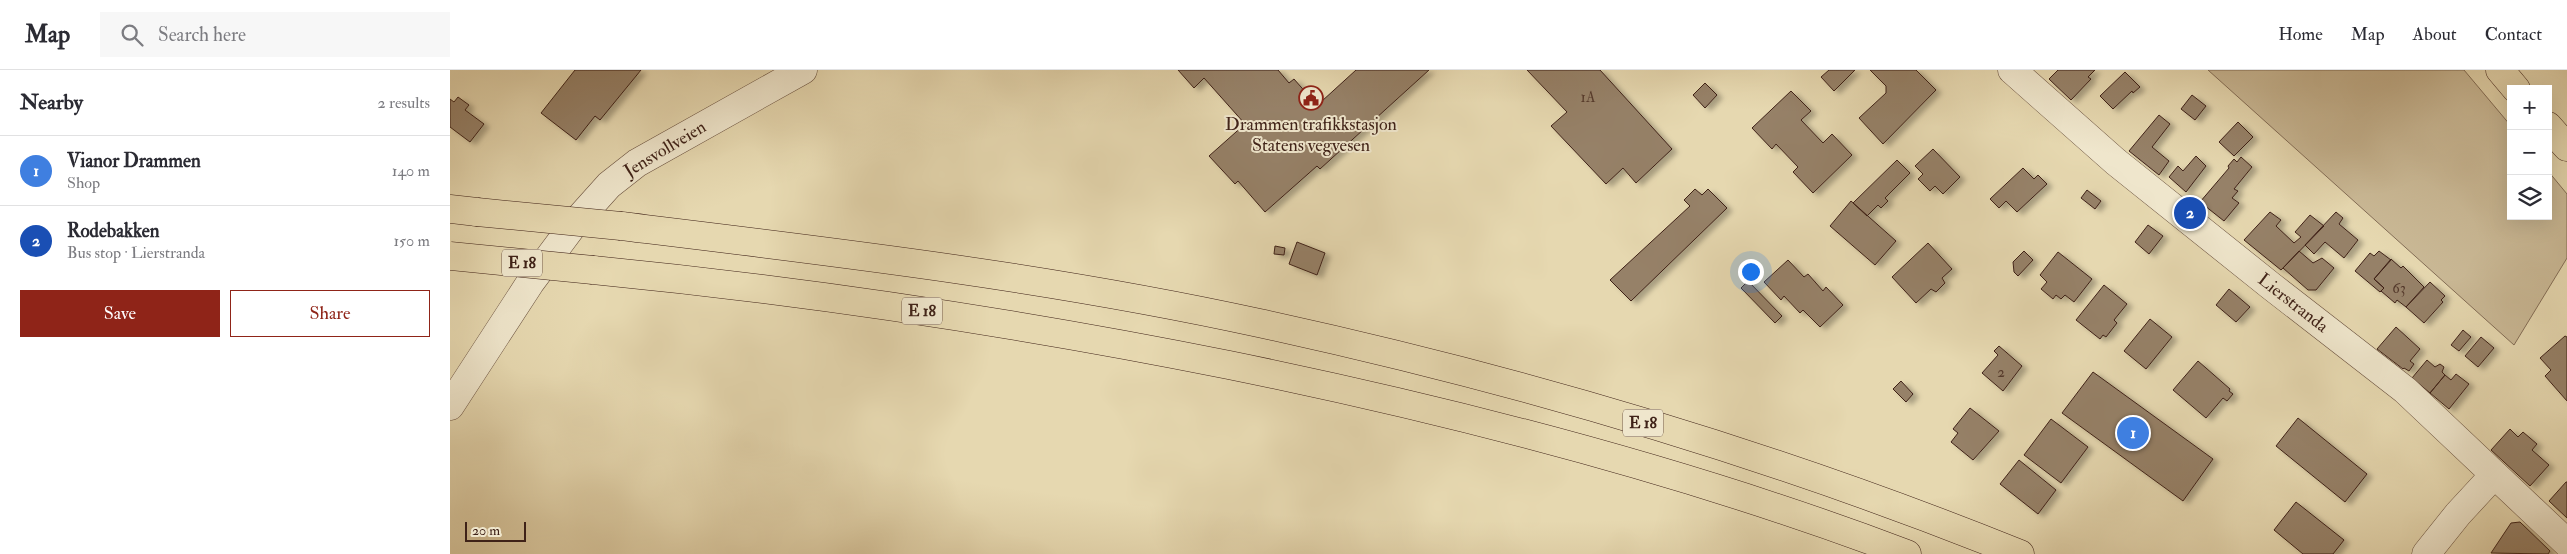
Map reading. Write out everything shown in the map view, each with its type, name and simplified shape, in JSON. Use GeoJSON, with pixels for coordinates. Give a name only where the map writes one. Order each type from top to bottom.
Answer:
{"type":"FeatureCollection","features":[{"type":"Feature","properties":{"kind":"main road"},"geometry":{"type":"LineString","coordinates":[[2500,70],[2513,85]]}},
{"type":"Feature","properties":{"kind":"main road"},"geometry":{"type":"LineString","coordinates":[[2552,130],[2567,147]]}},
{"type":"Feature","properties":{"kind":"main road","name":"E 18"},"geometry":{"type":"LineString","coordinates":[[450,209],[621,226],[799,247],[1040,282],[1248,321],[1340,342],[1545,395],[1698,440],[1919,515],[2020,554]]}},
{"type":"Feature","properties":{"kind":"main road","name":"E 18"},"geometry":{"type":"LineString","coordinates":[[450,256],[666,277],[944,314],[1132,346],[1309,382],[1457,415],[1663,473],[1799,516],[1907,554]]}},
{"type":"Feature","properties":{"kind":"street","name":"Jensvollveien"},"geometry":{"type":"LineString","coordinates":[[450,406],[530,284],[574,224],[603,190],[637,163],[804,70]]}},
{"type":"Feature","properties":{"kind":"street","name":"Lierstranda"},"geometry":{"type":"LineString","coordinates":[[2012,70],[2116,162],[2405,390],[2567,543]]}},
{"type":"Feature","properties":{"kind":"street"},"geometry":{"type":"LineString","coordinates":[[2426,554],[2458,514],[2494,475]]}},
{"type":"Feature","properties":{"kind":"shaded area"},"geometry":{"type":"Polygon","coordinates":[[[2208,70],[2464,70],[2507,121],[2507,220],[2552,220],[2552,176],[2567,194],[2567,258],[2514,345],[2208,70]]]}},
{"type":"Feature","properties":{"kind":"building"},"geometry":{"type":"Polygon","coordinates":[[[575,70],[641,70],[600,120],[595,116],[576,140],[541,113],[575,70]]]}},
{"type":"Feature","properties":{"kind":"building"},"geometry":{"type":"Polygon","coordinates":[[[1178,70],[1278,70],[1289,83],[1294,79],[1308,95],[1313,91],[1322,101],[1356,70],[1429,70],[1320,169],[1317,166],[1265,212],[1238,181],[1235,184],[1209,156],[1245,124],[1204,78],[1194,88],[1178,70]]]}},
{"type":"Feature","properties":{"kind":"building"},"geometry":{"type":"Polygon","coordinates":[[[1527,70],[1600,70],[1672,149],[1636,183],[1623,168],[1606,184],[1551,126],[1567,112],[1527,70]]]}},
{"type":"Feature","properties":{"kind":"building"},"geometry":{"type":"Polygon","coordinates":[[[1829,70],[1855,70],[1834,91],[1821,77],[1829,70]]]}},
{"type":"Feature","properties":{"kind":"building"},"geometry":{"type":"Polygon","coordinates":[[[1870,70],[1916,70],[1936,90],[1883,144],[1859,118],[1886,93],[1886,86],[1870,70]]]}},
{"type":"Feature","properties":{"kind":"building"},"geometry":{"type":"Polygon","coordinates":[[[2058,70],[2095,70],[2088,77],[2091,79],[2071,100],[2049,79],[2058,70]]]}},
{"type":"Feature","properties":{"kind":"building"},"geometry":{"type":"Polygon","coordinates":[[[2125,72],[2140,87],[2133,93],[2132,91],[2113,109],[2100,96],[2125,72]]]}},
{"type":"Feature","properties":{"kind":"building"},"geometry":{"type":"Polygon","coordinates":[[[1705,83],[1717,95],[1705,108],[1693,95],[1705,83]]]}},
{"type":"Feature","properties":{"kind":"building"},"geometry":{"type":"Polygon","coordinates":[[[1791,91],[1811,111],[1801,120],[1823,143],[1832,134],[1852,155],[1813,193],[1793,172],[1798,167],[1776,144],[1772,149],[1752,128],[1791,91]]]}},
{"type":"Feature","properties":{"kind":"building"},"geometry":{"type":"Polygon","coordinates":[[[2192,95],[2206,106],[2195,120],[2181,109],[2192,95]]]}},
{"type":"Feature","properties":{"kind":"building"},"geometry":{"type":"Polygon","coordinates":[[[458,97],[469,105],[465,110],[484,124],[470,142],[450,127],[450,99],[454,102],[458,97]]]}},
{"type":"Feature","properties":{"kind":"building"},"geometry":{"type":"Polygon","coordinates":[[[2159,115],[2170,124],[2152,147],[2169,161],[2159,175],[2129,151],[2159,115]]]}},
{"type":"Feature","properties":{"kind":"building"},"geometry":{"type":"Polygon","coordinates":[[[2238,122],[2253,137],[2234,156],[2219,142],[2238,122]]]}},
{"type":"Feature","properties":{"kind":"building"},"geometry":{"type":"Polygon","coordinates":[[[1933,149],[1960,177],[1943,194],[1935,186],[1930,191],[1918,179],[1923,174],[1915,166],[1933,149]]]}},
{"type":"Feature","properties":{"kind":"building"},"geometry":{"type":"Polygon","coordinates":[[[2196,156],[2206,166],[2186,192],[2169,177],[2178,166],[2183,171],[2196,156]]]}},
{"type":"Feature","properties":{"kind":"building"},"geometry":{"type":"Polygon","coordinates":[[[2241,157],[2252,167],[2234,189],[2238,191],[2232,198],[2239,203],[2224,221],[2200,202],[2229,168],[2228,166],[2234,159],[2237,162],[2241,157]]]}},
{"type":"Feature","properties":{"kind":"building"},"geometry":{"type":"Polygon","coordinates":[[[1897,160],[1910,173],[1885,198],[1888,201],[1881,208],[1878,205],[1867,216],[1853,203],[1897,160]]]}},
{"type":"Feature","properties":{"kind":"building"},"geometry":{"type":"Polygon","coordinates":[[[2023,168],[2034,179],[2038,175],[2047,184],[2017,212],[2006,201],[1999,208],[1990,199],[2023,168]]]}},
{"type":"Feature","properties":{"kind":"building"},"geometry":{"type":"Polygon","coordinates":[[[1695,189],[1702,195],[1708,189],[1727,208],[1631,301],[1610,280],[1690,206],[1684,200],[1695,189]]]}},
{"type":"Feature","properties":{"kind":"building"},"geometry":{"type":"Polygon","coordinates":[[[2087,190],[2101,201],[2095,209],[2081,198],[2087,190]]]}},
{"type":"Feature","properties":{"kind":"building"},"geometry":{"type":"Polygon","coordinates":[[[1851,201],[1896,241],[1875,265],[1830,226],[1851,201]]]}},
{"type":"Feature","properties":{"kind":"building"},"geometry":{"type":"Polygon","coordinates":[[[2270,212],[2281,220],[2276,226],[2294,243],[2301,237],[2295,232],[2310,215],[2324,226],[2281,270],[2244,240],[2270,212]]]}},
{"type":"Feature","properties":{"kind":"building"},"geometry":{"type":"Polygon","coordinates":[[[2336,212],[2343,218],[2339,224],[2358,240],[2344,258],[2325,242],[2314,254],[2305,245],[2336,212]]]}},
{"type":"Feature","properties":{"kind":"building"},"geometry":{"type":"Polygon","coordinates":[[[2148,225],[2163,236],[2149,254],[2135,242],[2148,225]]]}},
{"type":"Feature","properties":{"kind":"building"},"geometry":{"type":"Polygon","coordinates":[[[1297,242],[1325,253],[1317,275],[1289,264],[1297,242]]]}},
{"type":"Feature","properties":{"kind":"building"},"geometry":{"type":"Polygon","coordinates":[[[1928,243],[1952,269],[1942,278],[1945,283],[1936,292],[1931,289],[1916,303],[1892,277],[1928,243]]]}},
{"type":"Feature","properties":{"kind":"building"},"geometry":{"type":"Polygon","coordinates":[[[1275,246],[1285,248],[1284,255],[1274,254],[1275,246]]]}},
{"type":"Feature","properties":{"kind":"building"},"geometry":{"type":"Polygon","coordinates":[[[2024,251],[2033,260],[2018,276],[2014,272],[2013,262],[2024,251]]]}},
{"type":"Feature","properties":{"kind":"building"},"geometry":{"type":"Polygon","coordinates":[[[2299,251],[2313,263],[2322,258],[2334,268],[2316,290],[2308,290],[2283,268],[2299,251]]]}},
{"type":"Feature","properties":{"kind":"building"},"geometry":{"type":"Polygon","coordinates":[[[2379,251],[2391,260],[2374,279],[2384,288],[2380,292],[2355,271],[2370,253],[2374,256],[2379,251]]]}},
{"type":"Feature","properties":{"kind":"building"},"geometry":{"type":"Polygon","coordinates":[[[2058,252],[2092,279],[2074,302],[2065,295],[2061,299],[2056,295],[2053,299],[2041,289],[2047,282],[2040,275],[2058,252]]]}},
{"type":"Feature","properties":{"kind":"building"},"geometry":{"type":"Polygon","coordinates":[[[2391,259],[2401,268],[2403,266],[2424,287],[2406,307],[2397,300],[2395,303],[2381,291],[2384,288],[2374,279],[2391,259]]]}},
{"type":"Feature","properties":{"kind":"building"},"geometry":{"type":"Polygon","coordinates":[[[1788,260],[1804,277],[1808,274],[1823,291],[1826,287],[1843,305],[1820,327],[1803,310],[1800,313],[1784,296],[1781,300],[1764,282],[1788,260]]]}},
{"type":"Feature","properties":{"kind":"building"},"geometry":{"type":"Polygon","coordinates":[[[1748,281],[1782,316],[1775,323],[1741,288],[1748,281]]]}},
{"type":"Feature","properties":{"kind":"building"},"geometry":{"type":"Polygon","coordinates":[[[2430,282],[2445,296],[2441,300],[2443,302],[2424,323],[2406,307],[2430,282]]]}},
{"type":"Feature","properties":{"kind":"building"},"geometry":{"type":"Polygon","coordinates":[[[2104,285],[2127,304],[2114,320],[2117,323],[2106,337],[2103,335],[2100,339],[2076,320],[2104,285]]]}},
{"type":"Feature","properties":{"kind":"building"},"geometry":{"type":"Polygon","coordinates":[[[2229,289],[2250,307],[2236,322],[2216,305],[2229,289]]]}},
{"type":"Feature","properties":{"kind":"building"},"geometry":{"type":"Polygon","coordinates":[[[2150,319],[2172,337],[2146,369],[2124,351],[2150,319]]]}},
{"type":"Feature","properties":{"kind":"building"},"geometry":{"type":"Polygon","coordinates":[[[2396,327],[2420,349],[2410,361],[2414,364],[2409,371],[2403,369],[2377,349],[2396,327]]]}},
{"type":"Feature","properties":{"kind":"building"},"geometry":{"type":"Polygon","coordinates":[[[2463,330],[2471,337],[2459,351],[2451,345],[2463,330]]]}},
{"type":"Feature","properties":{"kind":"building"},"geometry":{"type":"Polygon","coordinates":[[[2565,336],[2567,337],[2567,401],[2545,376],[2551,370],[2540,358],[2565,336]]]}},
{"type":"Feature","properties":{"kind":"building"},"geometry":{"type":"Polygon","coordinates":[[[2481,337],[2494,348],[2478,367],[2465,356],[2481,337]]]}},
{"type":"Feature","properties":{"kind":"building"},"geometry":{"type":"Polygon","coordinates":[[[1999,346],[2022,366],[2003,391],[1982,373],[1998,355],[1994,351],[1999,346]]]}},
{"type":"Feature","properties":{"kind":"building"},"geometry":{"type":"Polygon","coordinates":[[[2427,360],[2435,367],[2440,364],[2444,367],[2442,372],[2445,375],[2430,393],[2412,378],[2427,360]]]}},
{"type":"Feature","properties":{"kind":"building"},"geometry":{"type":"Polygon","coordinates":[[[2198,361],[2230,389],[2229,391],[2233,394],[2227,401],[2223,398],[2206,418],[2173,390],[2198,361]]]}},
{"type":"Feature","properties":{"kind":"building"},"geometry":{"type":"Polygon","coordinates":[[[2093,372],[2213,459],[2183,501],[2062,413],[2093,372]]]}},
{"type":"Feature","properties":{"kind":"building"},"geometry":{"type":"Polygon","coordinates":[[[2456,374],[2469,384],[2449,409],[2430,393],[2445,375],[2451,380],[2456,374]]]}},
{"type":"Feature","properties":{"kind":"building"},"geometry":{"type":"Polygon","coordinates":[[[1901,381],[1913,394],[1906,402],[1893,389],[1901,381]]]}},
{"type":"Feature","properties":{"kind":"building"},"geometry":{"type":"Polygon","coordinates":[[[1970,408],[1999,431],[1973,460],[1951,442],[1958,433],[1953,429],[1970,408]]]}},
{"type":"Feature","properties":{"kind":"building"},"geometry":{"type":"Polygon","coordinates":[[[2298,418],[2367,474],[2345,502],[2276,446],[2298,418]]]}},
{"type":"Feature","properties":{"kind":"building"},"geometry":{"type":"Polygon","coordinates":[[[2051,419],[2088,447],[2061,483],[2024,455],[2051,419]]]}},
{"type":"Feature","properties":{"kind":"building"},"geometry":{"type":"Polygon","coordinates":[[[2510,429],[2518,437],[2523,432],[2537,444],[2532,450],[2549,465],[2530,486],[2491,450],[2510,429]]]}},
{"type":"Feature","properties":{"kind":"building"},"geometry":{"type":"Polygon","coordinates":[[[2019,460],[2056,490],[2038,514],[2000,484],[2019,460]]]}},
{"type":"Feature","properties":{"kind":"building"},"geometry":{"type":"Polygon","coordinates":[[[2567,482],[2567,518],[2549,501],[2567,482]]]}},
{"type":"Feature","properties":{"kind":"building"},"geometry":{"type":"Polygon","coordinates":[[[2296,502],[2344,540],[2333,554],[2303,554],[2274,530],[2296,502]]]}},
{"type":"Feature","properties":{"kind":"building"},"geometry":{"type":"Polygon","coordinates":[[[2520,522],[2550,551],[2548,554],[2491,553],[2511,523],[2520,522]]]}},
{"type":"Feature","properties":{"kind":"place","name":"Drammen trafikkstasjon Statens vegvesen"},"geometry":{"type":"Point","coordinates":[1311,98]}},
{"type":"Feature","properties":{"kind":"place","name":"Rodebakken"},"geometry":{"type":"Point","coordinates":[2190,213]}},
{"type":"Feature","properties":{"kind":"place","name":"Vianor Drammen"},"geometry":{"type":"Point","coordinates":[2133,433]}}]}
